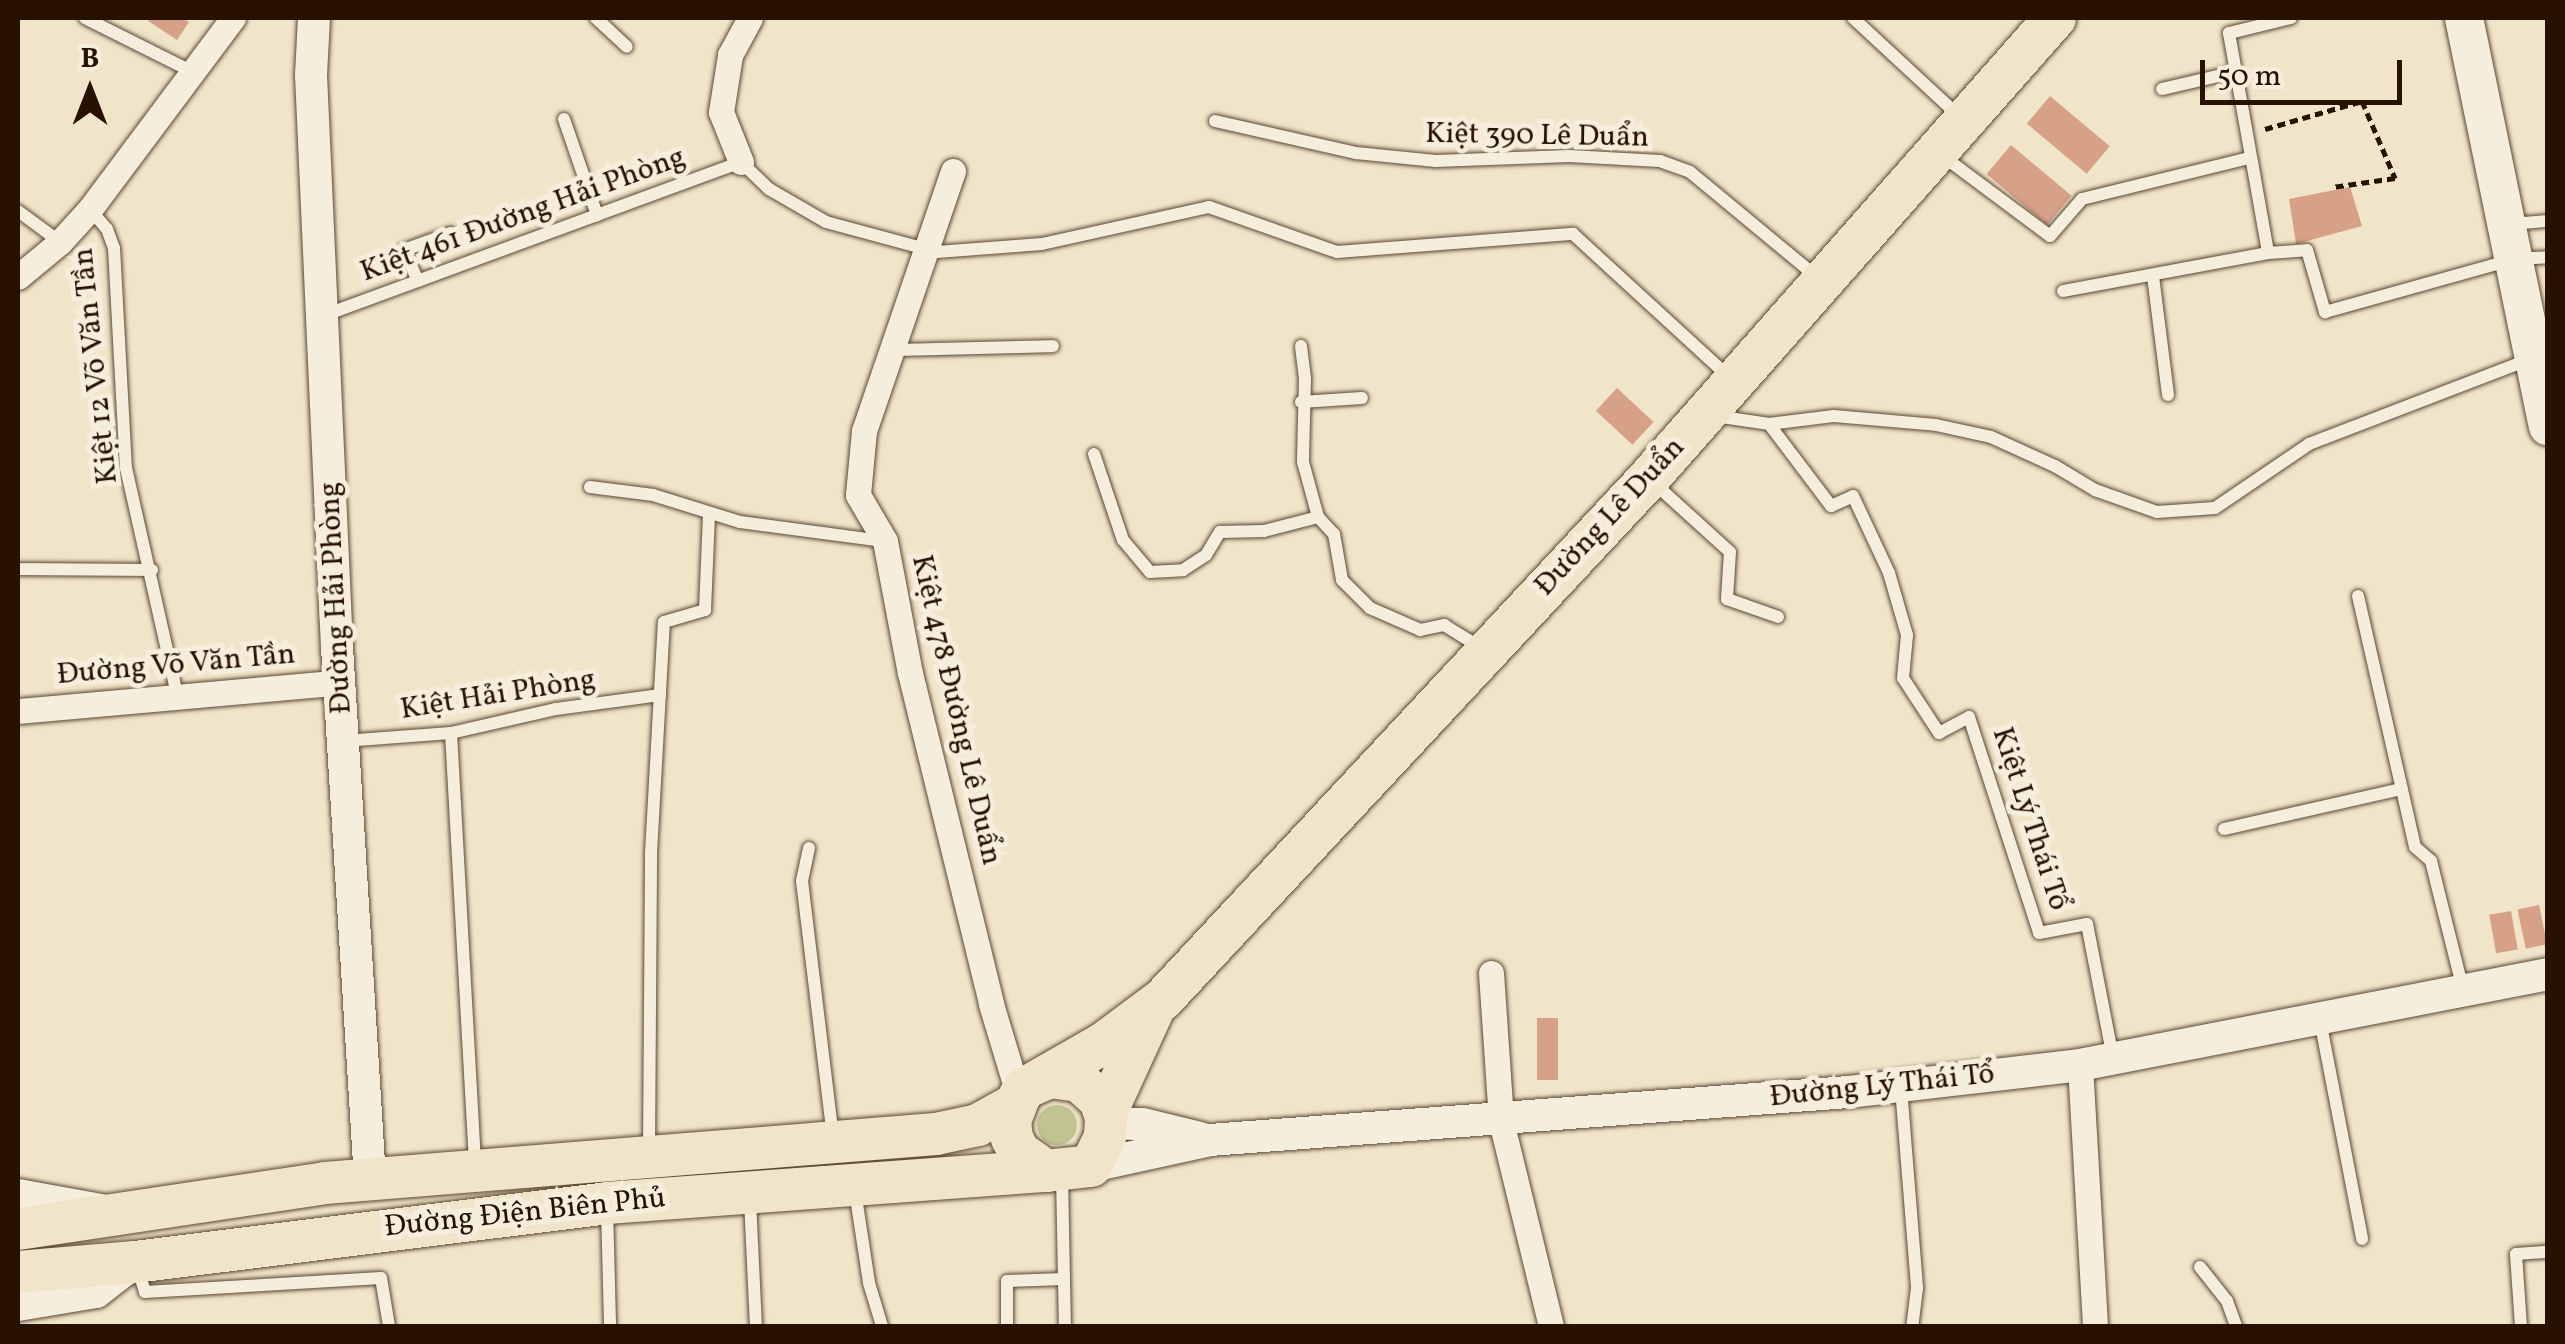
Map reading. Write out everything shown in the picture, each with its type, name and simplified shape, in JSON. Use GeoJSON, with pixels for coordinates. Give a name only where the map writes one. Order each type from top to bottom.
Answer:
{"type":"FeatureCollection","features":[{"type":"Feature","properties":{"kind":"main road","name":"Đường Lê Duẩn"},"geometry":{"type":"LineString","coordinates":[[1023,1095],[1154,1008],[1648,479],[2055,18]]}},
{"type":"Feature","properties":{"kind":"main road"},"geometry":{"type":"LineString","coordinates":[[2464,18],[2522,247],[2548,426]]}},
{"type":"Feature","properties":{"kind":"main road","name":"Đường Lê Duẩn"},"geometry":{"type":"LineString","coordinates":[[1106,1118],[1154,1008]]}},
{"type":"Feature","properties":{"kind":"main road"},"geometry":{"type":"LineString","coordinates":[[1064,1077],[1091,1088],[1106,1118],[1066,1170],[1019,1152],[1012,1138],[1023,1095],[1064,1077]]}},
{"type":"Feature","properties":{"kind":"main road","name":"Đường Điện Biên Phủ"},"geometry":{"type":"LineString","coordinates":[[115,1212],[370,1178],[834,1144],[978,1124],[1023,1095]]}},
{"type":"Feature","properties":{"kind":"main road","name":"Đường Điện Biên Phủ"},"geometry":{"type":"LineString","coordinates":[[136,1262],[607,1203],[1066,1170]]}},
{"type":"Feature","properties":{"kind":"main road"},"geometry":{"type":"LineString","coordinates":[[18,1229],[115,1212]]}},
{"type":"Feature","properties":{"kind":"main road"},"geometry":{"type":"LineString","coordinates":[[18,1272],[136,1262]]}},
{"type":"Feature","properties":{"kind":"street"},"geometry":{"type":"LineString","coordinates":[[18,277],[60,242],[90,209],[232,18]]}},
{"type":"Feature","properties":{"kind":"street","name":"Đường Hải Phòng"},"geometry":{"type":"LineString","coordinates":[[314,18],[311,75],[340,682],[370,1178]]}},
{"type":"Feature","properties":{"kind":"street"},"geometry":{"type":"LineString","coordinates":[[741,162],[721,112],[730,55],[750,18]]}},
{"type":"Feature","properties":{"kind":"street","name":"Kiệt 478 Đường Lê Duẩn"},"geometry":{"type":"LineString","coordinates":[[953,171],[923,249],[864,432],[858,496],[885,541],[910,673],[991,1004],[1023,1095]]}},
{"type":"Feature","properties":{"kind":"street","name":"Đường Võ Văn Tần"},"geometry":{"type":"LineString","coordinates":[[18,711],[178,700],[340,682]]}},
{"type":"Feature","properties":{"kind":"street"},"geometry":{"type":"LineString","coordinates":[[1491,973],[1501,1121],[1551,1326]]}},
{"type":"Feature","properties":{"kind":"street","name":"Đường Lý Thái Tổ"},"geometry":{"type":"LineString","coordinates":[[1066,1170],[1210,1140],[1501,1121],[1901,1086],[2097,1062],[2548,974]]}},
{"type":"Feature","properties":{"kind":"street"},"geometry":{"type":"LineString","coordinates":[[2094,1326],[2097,1062]]}},
{"type":"Feature","properties":{"kind":"street","name":"Đường Lý Thái Tổ"},"geometry":{"type":"LineString","coordinates":[[1106,1118],[1210,1140]]}},
{"type":"Feature","properties":{"kind":"street","name":"Đường Điện Biên Phủ"},"geometry":{"type":"LineString","coordinates":[[18,1195],[115,1212]]}},
{"type":"Feature","properties":{"kind":"street","name":"Đường Điện Biên Phủ"},"geometry":{"type":"LineString","coordinates":[[18,1305],[96,1292],[136,1262]]}},
{"type":"Feature","properties":{"kind":"lane"},"geometry":{"type":"LineString","coordinates":[[85,18],[190,70]]}},
{"type":"Feature","properties":{"kind":"lane"},"geometry":{"type":"LineString","coordinates":[[596,18],[628,47]]}},
{"type":"Feature","properties":{"kind":"lane"},"geometry":{"type":"LineString","coordinates":[[1853,18],[1950,136],[2050,236],[2082,199],[2248,158]]}},
{"type":"Feature","properties":{"kind":"lane"},"geometry":{"type":"LineString","coordinates":[[2268,253],[2248,158],[2229,32],[2291,18]]}},
{"type":"Feature","properties":{"kind":"lane"},"geometry":{"type":"LineString","coordinates":[[2162,89],[2236,72]]}},
{"type":"Feature","properties":{"kind":"lane"},"geometry":{"type":"LineString","coordinates":[[564,119],[596,215]]}},
{"type":"Feature","properties":{"kind":"lane","name":"Kiệt 390 Lê Duẩn"},"geometry":{"type":"LineString","coordinates":[[1215,121],[1356,153],[1436,161],[1569,156],[1660,161],[1690,172],[1821,281]]}},
{"type":"Feature","properties":{"kind":"lane"},"geometry":{"type":"LineString","coordinates":[[741,162],[769,189],[826,222],[936,252],[1042,244],[1209,207],[1337,252],[1573,234],[1736,382]]}},
{"type":"Feature","properties":{"kind":"lane","name":"Kiệt 461 Đường Hải Phòng"},"geometry":{"type":"LineString","coordinates":[[323,316],[741,162]]}},
{"type":"Feature","properties":{"kind":"lane","name":"Kiệt 12 Võ Văn Tần"},"geometry":{"type":"LineString","coordinates":[[90,209],[107,229],[114,248],[126,468],[152,570],[178,700]]}},
{"type":"Feature","properties":{"kind":"lane"},"geometry":{"type":"LineString","coordinates":[[18,211],[60,242]]}},
{"type":"Feature","properties":{"kind":"lane"},"geometry":{"type":"LineString","coordinates":[[2064,292],[2268,253],[2307,250],[2325,312],[2522,247],[2548,221]]}},
{"type":"Feature","properties":{"kind":"lane"},"geometry":{"type":"LineString","coordinates":[[418,281],[404,250],[451,233]]}},
{"type":"Feature","properties":{"kind":"lane"},"geometry":{"type":"LineString","coordinates":[[2153,276],[2168,394]]}},
{"type":"Feature","properties":{"kind":"lane"},"geometry":{"type":"LineString","coordinates":[[892,350],[1053,346]]}},
{"type":"Feature","properties":{"kind":"lane"},"geometry":{"type":"LineString","coordinates":[[1302,346],[1306,378],[1302,402],[1303,462],[1318,516],[1334,534],[1342,580],[1370,608],[1420,630],[1444,625],[1485,651]]}},
{"type":"Feature","properties":{"kind":"lane"},"geometry":{"type":"LineString","coordinates":[[1704,415],[1769,424],[1834,416],[1936,425],[1991,437],[2055,466],[2095,490],[2157,512],[2216,508],[2310,444],[2449,386],[2541,357]]}},
{"type":"Feature","properties":{"kind":"lane"},"geometry":{"type":"LineString","coordinates":[[1302,402],[1362,398]]}},
{"type":"Feature","properties":{"kind":"lane","name":"Kiệt Lý Thái Tổ"},"geometry":{"type":"LineString","coordinates":[[1769,424],[1832,506],[1853,496],[1889,573],[1907,636],[1903,678],[1938,733],[1970,717],[2039,933],[2086,924],[2097,1062]]}},
{"type":"Feature","properties":{"kind":"lane"},"geometry":{"type":"LineString","coordinates":[[1094,454],[1122,540],[1150,572],[1183,570],[1206,555],[1220,532],[1264,531],[1318,516]]}},
{"type":"Feature","properties":{"kind":"lane"},"geometry":{"type":"LineString","coordinates":[[1648,479],[1696,516],[1730,552],[1727,598],[1778,617]]}},
{"type":"Feature","properties":{"kind":"lane"},"geometry":{"type":"LineString","coordinates":[[590,487],[653,496],[740,522],[885,541]]}},
{"type":"Feature","properties":{"kind":"lane"},"geometry":{"type":"LineString","coordinates":[[649,1159],[652,852],[664,622],[705,610],[709,512]]}},
{"type":"Feature","properties":{"kind":"lane"},"geometry":{"type":"LineString","coordinates":[[18,569],[152,570]]}},
{"type":"Feature","properties":{"kind":"lane"},"geometry":{"type":"LineString","coordinates":[[2358,596],[2415,847],[2430,861],[2463,989]]}},
{"type":"Feature","properties":{"kind":"lane","name":"Kiệt Hải Phòng"},"geometry":{"type":"LineString","coordinates":[[344,741],[451,733],[556,709],[660,695]]}},
{"type":"Feature","properties":{"kind":"lane"},"geometry":{"type":"LineString","coordinates":[[451,733],[475,1171]]}},
{"type":"Feature","properties":{"kind":"lane"},"geometry":{"type":"LineString","coordinates":[[2224,829],[2402,788]]}},
{"type":"Feature","properties":{"kind":"lane"},"geometry":{"type":"LineString","coordinates":[[808,848],[802,881],[834,1144]]}},
{"type":"Feature","properties":{"kind":"lane"},"geometry":{"type":"LineString","coordinates":[[2320,1018],[2333,1105],[2362,1239]]}},
{"type":"Feature","properties":{"kind":"lane"},"geometry":{"type":"LineString","coordinates":[[1901,1086],[1917,1288],[1911,1307],[1912,1326]]}},
{"type":"Feature","properties":{"kind":"lane"},"geometry":{"type":"LineString","coordinates":[[1065,1326],[1066,1170]]}},
{"type":"Feature","properties":{"kind":"lane"},"geometry":{"type":"LineString","coordinates":[[854,1184],[869,1282],[882,1326]]}},
{"type":"Feature","properties":{"kind":"lane"},"geometry":{"type":"LineString","coordinates":[[750,1192],[756,1326]]}},
{"type":"Feature","properties":{"kind":"lane"},"geometry":{"type":"LineString","coordinates":[[607,1203],[610,1326]]}},
{"type":"Feature","properties":{"kind":"lane"},"geometry":{"type":"LineString","coordinates":[[2521,1326],[2516,1254],[2548,1252]]}},
{"type":"Feature","properties":{"kind":"lane"},"geometry":{"type":"LineString","coordinates":[[136,1262],[144,1292],[381,1278],[389,1326]]}},
{"type":"Feature","properties":{"kind":"lane"},"geometry":{"type":"LineString","coordinates":[[2200,1267],[2227,1300],[2236,1326]]}},
{"type":"Feature","properties":{"kind":"lane"},"geometry":{"type":"LineString","coordinates":[[1008,1326],[1007,1281],[1064,1279]]}},
{"type":"Feature","properties":{"kind":"path"},"geometry":{"type":"LineString","coordinates":[[2248,158],[2267,126],[2362,102],[2395,178],[2332,188]]}},
{"type":"Feature","properties":{"kind":"green space"},"geometry":{"type":"Polygon","coordinates":[[[1057,1105],[1071,1111],[1077,1125],[1071,1139],[1057,1145],[1043,1139],[1037,1125],[1043,1111],[1057,1105]]]}},
{"type":"Feature","properties":{"kind":"building"},"geometry":{"type":"Polygon","coordinates":[[[182,18],[189,22],[177,40],[148,21],[182,18]]]}},
{"type":"Feature","properties":{"kind":"building"},"geometry":{"type":"Polygon","coordinates":[[[2050,96],[2110,146],[2087,174],[2027,124],[2050,96]]]}},
{"type":"Feature","properties":{"kind":"building"},"geometry":{"type":"Polygon","coordinates":[[[2011,145],[2072,196],[2047,225],[1987,174],[2011,145]]]}},
{"type":"Feature","properties":{"kind":"building"},"geometry":{"type":"Polygon","coordinates":[[[2350,187],[2362,226],[2296,244],[2289,199],[2350,187]]]}},
{"type":"Feature","properties":{"kind":"building"},"geometry":{"type":"Polygon","coordinates":[[[1617,388],[1654,422],[1632,445],[1596,411],[1617,388]]]}},
{"type":"Feature","properties":{"kind":"building"},"geometry":{"type":"Polygon","coordinates":[[[2539,905],[2547,944],[2526,949],[2517,910],[2539,905]]]}},
{"type":"Feature","properties":{"kind":"building"},"geometry":{"type":"Polygon","coordinates":[[[2511,911],[2518,949],[2496,953],[2489,915],[2511,911]]]}},
{"type":"Feature","properties":{"kind":"building"},"geometry":{"type":"Polygon","coordinates":[[[1537,1018],[1558,1018],[1558,1080],[1537,1080],[1537,1018]]]}}]}
